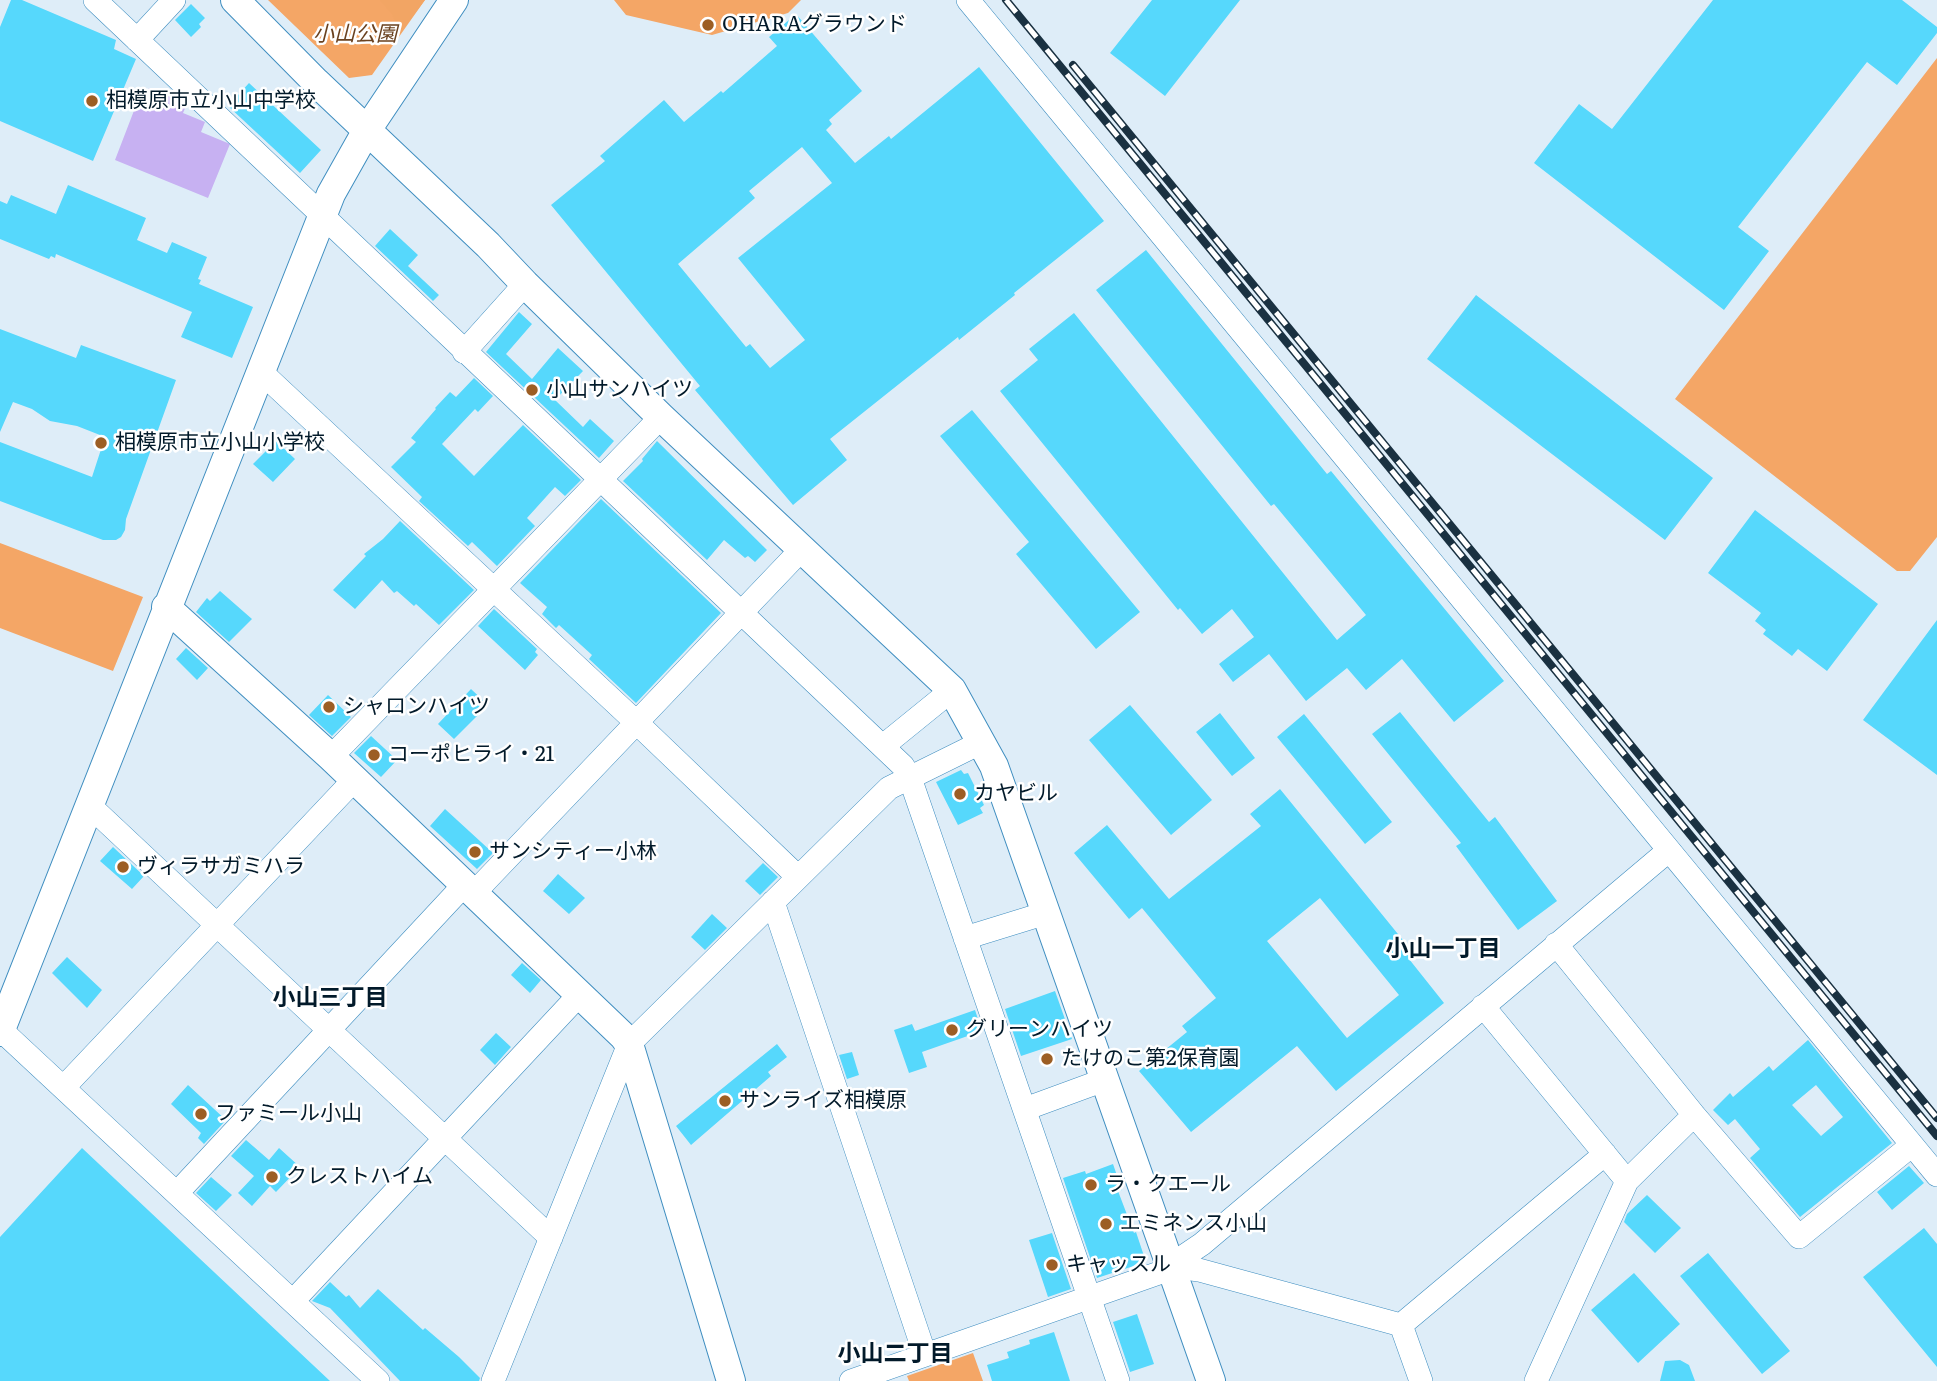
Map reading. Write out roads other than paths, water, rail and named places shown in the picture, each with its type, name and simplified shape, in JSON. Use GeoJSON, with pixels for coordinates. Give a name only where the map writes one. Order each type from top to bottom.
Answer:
{"type":"FeatureCollection","features":[{"type":"Feature","properties":{"kind":"street"},"geometry":{"type":"LineString","coordinates":[[95,0],[902,766],[910,778],[1118,1381]]}},
{"type":"Feature","properties":{"kind":"street"},"geometry":{"type":"LineString","coordinates":[[137,40],[174,0]]}},
{"type":"Feature","properties":{"kind":"street"},"geometry":{"type":"LineString","coordinates":[[235,0],[448,206],[661,418],[952,690],[994,766],[1210,1381]]}},
{"type":"Feature","properties":{"kind":"street"},"geometry":{"type":"LineString","coordinates":[[378,1381],[64,1087],[0,1031],[331,194],[367,130],[454,0]]}},
{"type":"Feature","properties":{"kind":"street"},"geometry":{"type":"LineString","coordinates":[[968,0],[1937,1175]]}},
{"type":"Feature","properties":{"kind":"street"},"geometry":{"type":"LineString","coordinates":[[464,352],[525,284]]}},
{"type":"Feature","properties":{"kind":"street"},"geometry":{"type":"LineString","coordinates":[[260,371],[798,877]]}},
{"type":"Feature","properties":{"kind":"street"},"geometry":{"type":"LineString","coordinates":[[331,757],[661,418]]}},
{"type":"Feature","properties":{"kind":"street"},"geometry":{"type":"LineString","coordinates":[[177,1193],[330,1029],[637,723],[802,550]]}},
{"type":"Feature","properties":{"kind":"street"},"geometry":{"type":"LineString","coordinates":[[166,607],[331,757],[620,1032],[629,1044],[731,1381]]}},
{"type":"Feature","properties":{"kind":"street"},"geometry":{"type":"LineString","coordinates":[[883,746],[952,690]]}},
{"type":"Feature","properties":{"kind":"street"},"geometry":{"type":"LineString","coordinates":[[493,1381],[629,1044],[889,788],[982,742]]}},
{"type":"Feature","properties":{"kind":"street"},"geometry":{"type":"LineString","coordinates":[[64,1087],[354,780]]}},
{"type":"Feature","properties":{"kind":"street"},"geometry":{"type":"LineString","coordinates":[[89,805],[551,1238]]}},
{"type":"Feature","properties":{"kind":"street"},"geometry":{"type":"LineString","coordinates":[[851,1381],[1159,1273],[1171,1266],[1202,1244],[1668,851]]}},
{"type":"Feature","properties":{"kind":"street"},"geometry":{"type":"LineString","coordinates":[[773,902],[925,1355]]}},
{"type":"Feature","properties":{"kind":"street"},"geometry":{"type":"LineString","coordinates":[[965,938],[1046,913]]}},
{"type":"Feature","properties":{"kind":"street"},"geometry":{"type":"LineString","coordinates":[[1556,944],[1694,1115],[1799,1237],[1912,1145]]}},
{"type":"Feature","properties":{"kind":"street"},"geometry":{"type":"LineString","coordinates":[[293,1301],[580,994]]}},
{"type":"Feature","properties":{"kind":"street"},"geometry":{"type":"LineString","coordinates":[[1483,1006],[1627,1181]]}},
{"type":"Feature","properties":{"kind":"street"},"geometry":{"type":"LineString","coordinates":[[1025,1109],[1104,1080]]}},
{"type":"Feature","properties":{"kind":"street"},"geometry":{"type":"LineString","coordinates":[[1536,1381],[1627,1181],[1694,1115]]}},
{"type":"Feature","properties":{"kind":"street"},"geometry":{"type":"LineString","coordinates":[[1401,1325],[1605,1154]]}},
{"type":"Feature","properties":{"kind":"street"},"geometry":{"type":"LineString","coordinates":[[1171,1266],[1199,1270],[1401,1325]]}},
{"type":"Feature","properties":{"kind":"street"},"geometry":{"type":"LineString","coordinates":[[1401,1325],[1421,1381]]}},
{"type":"Feature","properties":{"kind":"railway"},"geometry":{"type":"LineString","coordinates":[[1006,0],[1937,1136]]}},
{"type":"Feature","properties":{"kind":"railway"},"geometry":{"type":"LineString","coordinates":[[1073,65],[1937,1118]]}},
{"type":"Feature","properties":{"kind":"place","name":"OHARAグラウンド"},"geometry":{"type":"Point","coordinates":[708,25]}},
{"type":"Feature","properties":{"kind":"place","name":"相模原市立小山中学校"},"geometry":{"type":"Point","coordinates":[92,101]}},
{"type":"Feature","properties":{"kind":"place","name":"小山サンハイツ"},"geometry":{"type":"Point","coordinates":[532,390]}},
{"type":"Feature","properties":{"kind":"place","name":"相模原市立小山小学校"},"geometry":{"type":"Point","coordinates":[101,443]}},
{"type":"Feature","properties":{"kind":"place","name":"シャロンハイツ"},"geometry":{"type":"Point","coordinates":[329,707]}},
{"type":"Feature","properties":{"kind":"place","name":"コーポヒライ・21"},"geometry":{"type":"Point","coordinates":[374,755]}},
{"type":"Feature","properties":{"kind":"place","name":"カヤビル"},"geometry":{"type":"Point","coordinates":[960,794]}},
{"type":"Feature","properties":{"kind":"place","name":"サンシティー小林"},"geometry":{"type":"Point","coordinates":[475,852]}},
{"type":"Feature","properties":{"kind":"place","name":"ヴィラサガミハラ"},"geometry":{"type":"Point","coordinates":[123,867]}},
{"type":"Feature","properties":{"kind":"place","name":"グリーンハイツ"},"geometry":{"type":"Point","coordinates":[952,1030]}},
{"type":"Feature","properties":{"kind":"place","name":"たけのこ第2保育園"},"geometry":{"type":"Point","coordinates":[1047,1059]}},
{"type":"Feature","properties":{"kind":"place","name":"サンライズ相模原"},"geometry":{"type":"Point","coordinates":[725,1101]}},
{"type":"Feature","properties":{"kind":"place","name":"ファミール小山"},"geometry":{"type":"Point","coordinates":[201,1114]}},
{"type":"Feature","properties":{"kind":"place","name":"クレストハイム"},"geometry":{"type":"Point","coordinates":[272,1177]}},
{"type":"Feature","properties":{"kind":"place","name":"ラ・クエール"},"geometry":{"type":"Point","coordinates":[1091,1185]}},
{"type":"Feature","properties":{"kind":"place","name":"エミネンス小山"},"geometry":{"type":"Point","coordinates":[1106,1224]}},
{"type":"Feature","properties":{"kind":"place","name":"キャッスル"},"geometry":{"type":"Point","coordinates":[1052,1265]}},
{"type":"Feature","properties":{"kind":"district","name":"小山一丁目"},"geometry":{"type":"Point","coordinates":[1443,949]}},
{"type":"Feature","properties":{"kind":"district","name":"小山三丁目"},"geometry":{"type":"Point","coordinates":[330,998]}},
{"type":"Feature","properties":{"kind":"district","name":"小山二丁目"},"geometry":{"type":"Point","coordinates":[895,1354]}},
{"type":"Feature","properties":{"kind":"park label","name":"小山公園"},"geometry":{"type":"Point","coordinates":[355,35]}}]}
